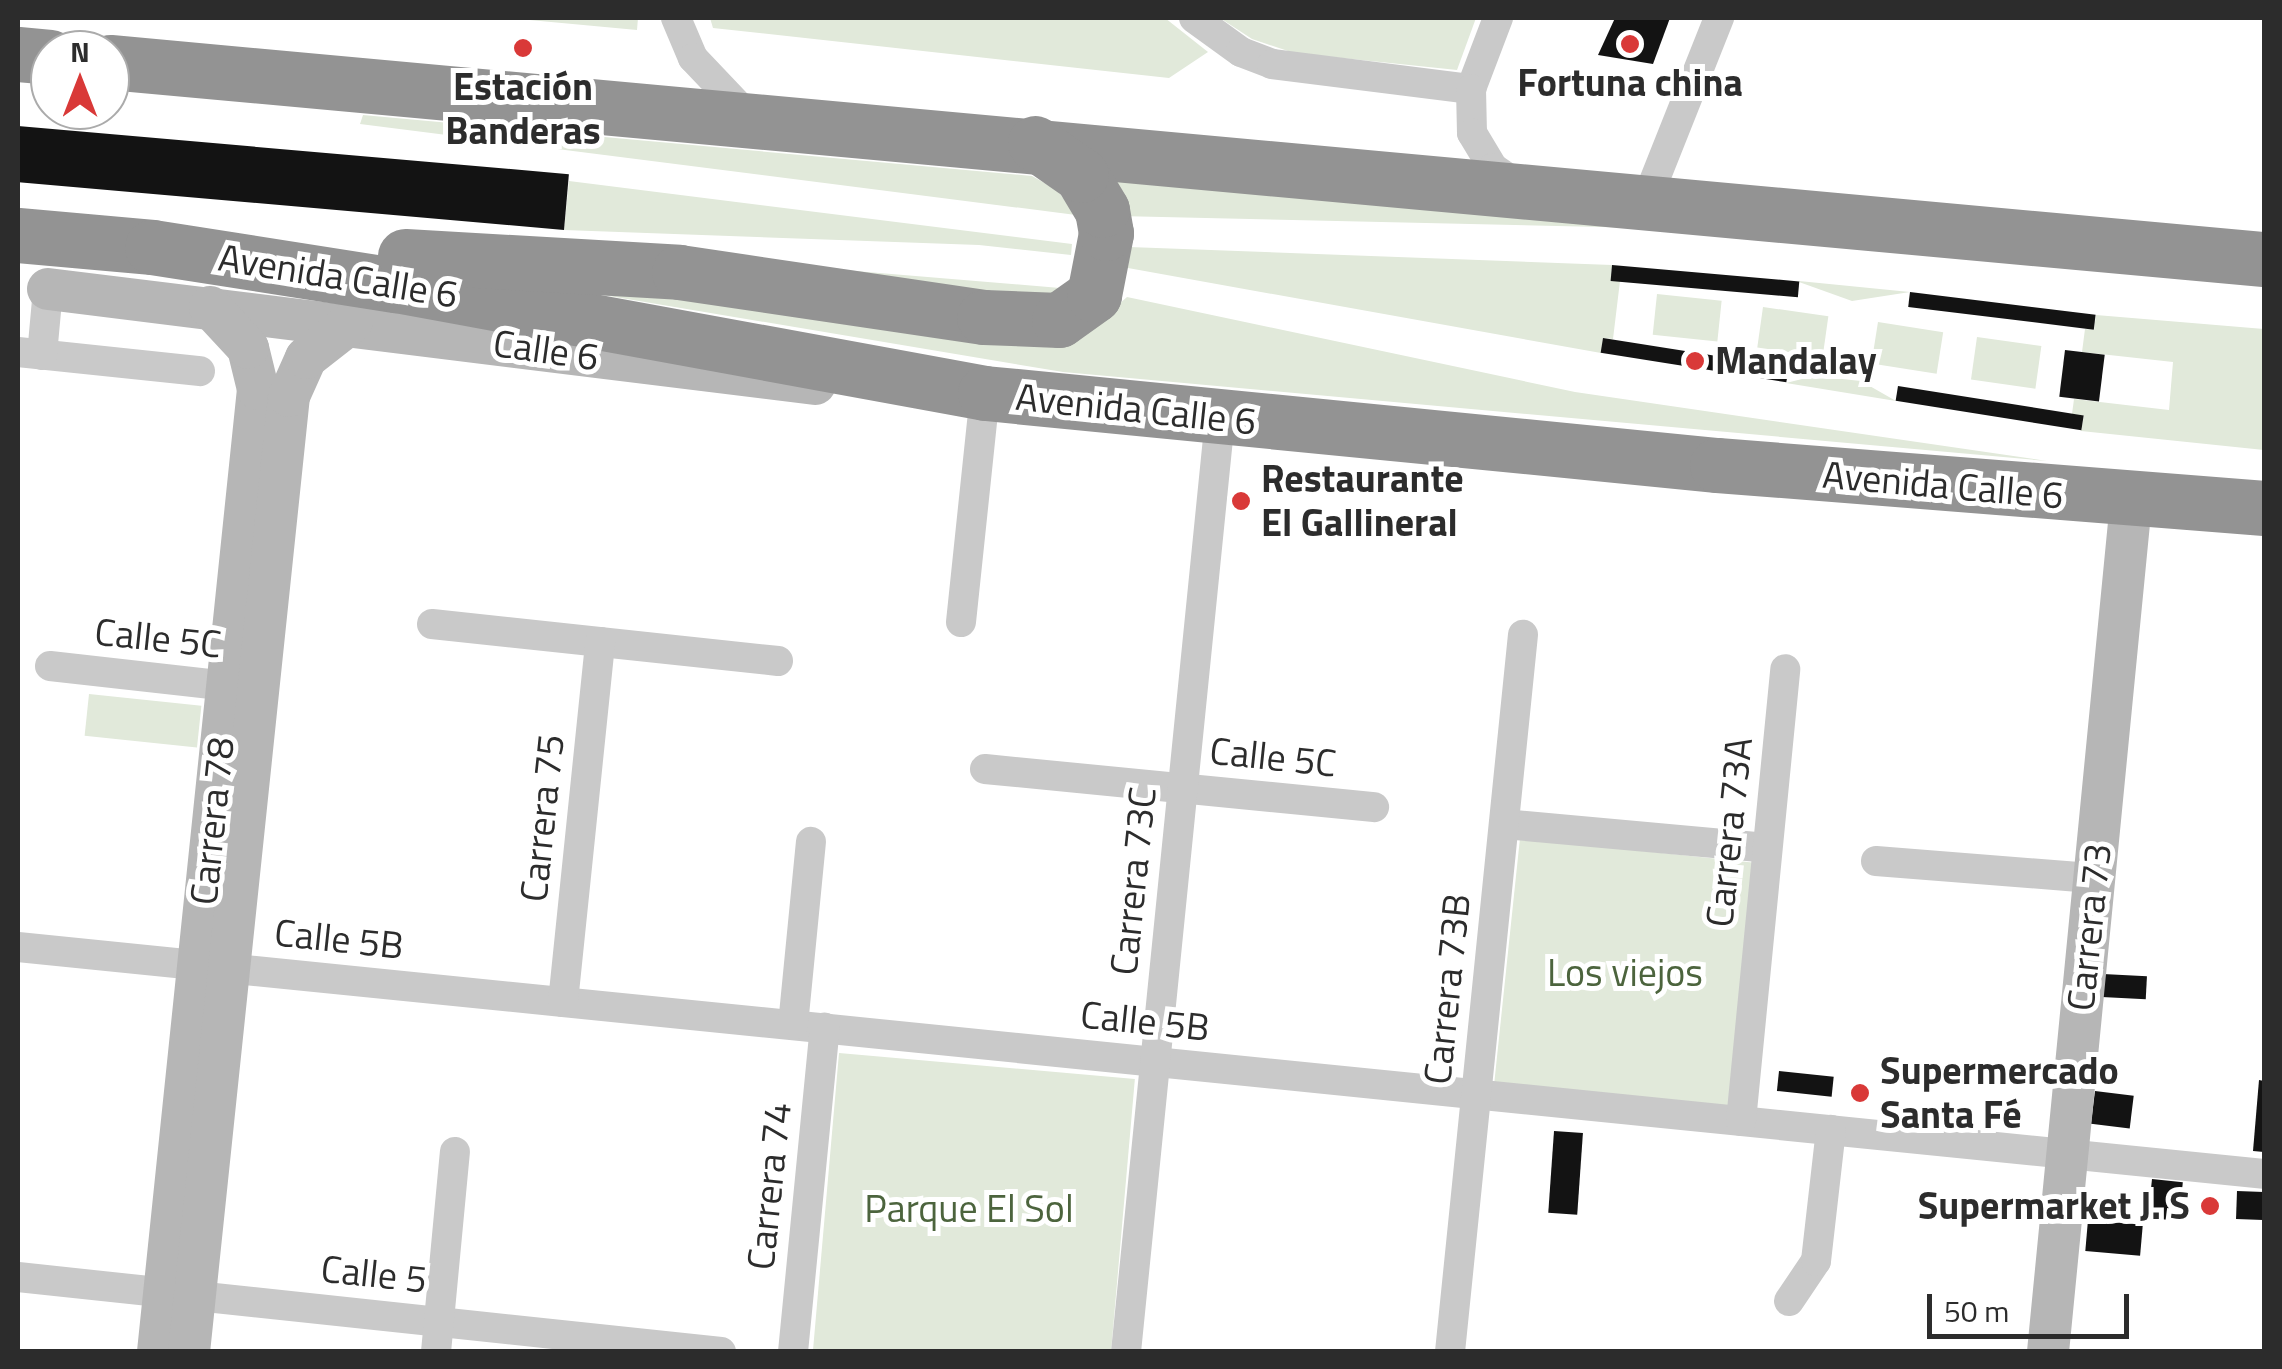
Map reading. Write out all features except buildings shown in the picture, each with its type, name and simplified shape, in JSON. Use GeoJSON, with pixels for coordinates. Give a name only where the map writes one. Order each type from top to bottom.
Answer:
{"type":"FeatureCollection","features":[{"type":"Feature","properties":{"kind":"highway"},"geometry":{"type":"LineString","coordinates":[[130,64],[1521,187],[2209,250],[2264,259]]}},
{"type":"Feature","properties":{"kind":"highway"},"geometry":{"type":"LineString","coordinates":[[152,247],[678,272],[1034,324],[1080,310],[1102,278],[1107,250],[1093,192],[1081,175],[1034,143]]}},
{"type":"Feature","properties":{"kind":"highway","name":"Avenida Calle 6"},"geometry":{"type":"LineString","coordinates":[[18,235],[152,247],[604,320],[985,393],[2131,502],[2264,508]]}},
{"type":"Feature","properties":{"kind":"highway"},"geometry":{"type":"LineString","coordinates":[[2209,250],[2264,251]]}},
{"type":"Feature","properties":{"kind":"highway"},"geometry":{"type":"LineString","coordinates":[[2131,502],[2264,524]]}},
{"type":"Feature","properties":{"kind":"street"},"geometry":{"type":"LineString","coordinates":[[676,18],[692,58],[750,118]]}},
{"type":"Feature","properties":{"kind":"street"},"geometry":{"type":"LineString","coordinates":[[1194,18],[1242,52],[1272,64],[1471,89]]}},
{"type":"Feature","properties":{"kind":"street"},"geometry":{"type":"LineString","coordinates":[[1498,18],[1471,89],[1472,133],[1480,152],[1521,187]]}},
{"type":"Feature","properties":{"kind":"street"},"geometry":{"type":"LineString","coordinates":[[1647,199],[1719,18]]}},
{"type":"Feature","properties":{"kind":"street"},"geometry":{"type":"LineString","coordinates":[[48,289],[30,354],[200,371]]}},
{"type":"Feature","properties":{"kind":"street","name":"Calle 6"},"geometry":{"type":"LineString","coordinates":[[48,289],[352,322],[778,382],[985,393]]}},
{"type":"Feature","properties":{"kind":"street","name":"Carrera 78"},"geometry":{"type":"LineString","coordinates":[[158,1352],[179,1294],[242,688],[258,389],[248,348],[210,307]]}},
{"type":"Feature","properties":{"kind":"street","name":"Carrera 78"},"geometry":{"type":"LineString","coordinates":[[242,688],[293,380],[321,341],[352,322]]}},
{"type":"Feature","properties":{"kind":"street"},"geometry":{"type":"LineString","coordinates":[[961,622],[985,393]]}},
{"type":"Feature","properties":{"kind":"street","name":"Carrera 73C"},"geometry":{"type":"LineString","coordinates":[[1126,1352],[1220,418]]}},
{"type":"Feature","properties":{"kind":"street","name":"Carrera 73"},"geometry":{"type":"LineString","coordinates":[[2048,1352],[2131,502]]}},
{"type":"Feature","properties":{"kind":"street"},"geometry":{"type":"LineString","coordinates":[[432,624],[778,661]]}},
{"type":"Feature","properties":{"kind":"street","name":"Carrera 73B"},"geometry":{"type":"LineString","coordinates":[[1450,1352],[1523,635]]}},
{"type":"Feature","properties":{"kind":"street","name":"Carrera 75"},"geometry":{"type":"LineString","coordinates":[[563,1002],[600,642]]}},
{"type":"Feature","properties":{"kind":"street","name":"Calle 5C"},"geometry":{"type":"LineString","coordinates":[[50,666],[242,688]]}},
{"type":"Feature","properties":{"kind":"street","name":"Carrera 73A"},"geometry":{"type":"LineString","coordinates":[[1741,1122],[1785,669]]}},
{"type":"Feature","properties":{"kind":"street","name":"Calle 5C"},"geometry":{"type":"LineString","coordinates":[[986,769],[1374,806]]}},
{"type":"Feature","properties":{"kind":"street"},"geometry":{"type":"LineString","coordinates":[[1504,824],[1768,848]]}},
{"type":"Feature","properties":{"kind":"street"},"geometry":{"type":"LineString","coordinates":[[794,1025],[810,842]]}},
{"type":"Feature","properties":{"kind":"street"},"geometry":{"type":"LineString","coordinates":[[1876,861],[2094,878]]}},
{"type":"Feature","properties":{"kind":"street","name":"Calle 5B"},"geometry":{"type":"LineString","coordinates":[[18,947],[2264,1174]]}},
{"type":"Feature","properties":{"kind":"street","name":"Carrera 74"},"geometry":{"type":"LineString","coordinates":[[793,1352],[825,1028]]}},
{"type":"Feature","properties":{"kind":"street"},"geometry":{"type":"LineString","coordinates":[[1789,1301],[1816,1261],[1831,1130]]}},
{"type":"Feature","properties":{"kind":"street"},"geometry":{"type":"LineString","coordinates":[[438,1336],[456,1152]]}},
{"type":"Feature","properties":{"kind":"street","name":"Calle 5"},"geometry":{"type":"LineString","coordinates":[[18,1276],[179,1294],[438,1336],[721,1352]]}},
{"type":"Feature","properties":{"kind":"street","name":"Carrera 78"},"geometry":{"type":"LineString","coordinates":[[179,1294],[189,1352]]}},
{"type":"Feature","properties":{"kind":"green space"},"geometry":{"type":"Polygon","coordinates":[[[507,18],[638,18],[637,30],[507,18]]]}},
{"type":"Feature","properties":{"kind":"green space"},"geometry":{"type":"Polygon","coordinates":[[[710,18],[1165,18],[1208,52],[1169,78],[713,28],[710,18]]]}},
{"type":"Feature","properties":{"kind":"green space"},"geometry":{"type":"Polygon","coordinates":[[[1220,18],[1476,18],[1457,70],[1294,53],[1252,39],[1220,18]]]}},
{"type":"Feature","properties":{"kind":"green space"},"geometry":{"type":"Polygon","coordinates":[[[363,115],[1032,176],[1057,190],[1076,215],[360,124],[363,115]]]}},
{"type":"Feature","properties":{"kind":"green space"},"geometry":{"type":"Polygon","coordinates":[[[1103,180],[1645,228],[1118,216],[1103,180]]]}},
{"type":"Feature","properties":{"kind":"green space"},"geometry":{"type":"Polygon","coordinates":[[[569,181],[1072,244],[1071,255],[979,245],[564,230],[569,181]]]}},
{"type":"Feature","properties":{"kind":"green space"},"geometry":{"type":"Polygon","coordinates":[[[1129,247],[1612,265],[1611,280],[1620,281],[1613,339],[1603,338],[1601,353],[1128,268],[1129,247]]]}},
{"type":"Feature","properties":{"kind":"green space"},"geometry":{"type":"Polygon","coordinates":[[[795,266],[1060,288],[1041,303],[795,266]]]}},
{"type":"Feature","properties":{"kind":"green space"},"geometry":{"type":"Polygon","coordinates":[[[460,271],[1094,326],[1127,297],[1575,392],[2047,461],[1063,372],[460,271]]]}},
{"type":"Feature","properties":{"kind":"green space"},"geometry":{"type":"Polygon","coordinates":[[[1799,281],[1910,292],[1852,301],[1799,281]]]}},
{"type":"Feature","properties":{"kind":"green space"},"geometry":{"type":"Polygon","coordinates":[[[1657,294],[1722,301],[1717,342],[1653,335],[1657,294]]]}},
{"type":"Feature","properties":{"kind":"green space"},"geometry":{"type":"Polygon","coordinates":[[[1763,307],[1828,316],[1823,357],[1757,348],[1763,307]]]}},
{"type":"Feature","properties":{"kind":"green space"},"geometry":{"type":"Polygon","coordinates":[[[2096,315],[2264,329],[2264,450],[2081,431],[2084,416],[2072,414],[2074,399],[2169,410],[2173,362],[2082,352],[2085,329],[2094,330],[2096,315]]]}},
{"type":"Feature","properties":{"kind":"green space"},"geometry":{"type":"Polygon","coordinates":[[[1878,322],[1943,332],[1937,374],[1871,363],[1878,322]]]}},
{"type":"Feature","properties":{"kind":"green space"},"geometry":{"type":"Polygon","coordinates":[[[1977,337],[2041,346],[2035,389],[1971,380],[1977,337]]]}},
{"type":"Feature","properties":{"kind":"green space"},"geometry":{"type":"Polygon","coordinates":[[[1814,376],[1861,381],[1896,401],[1786,383],[1814,376]]]}},
{"type":"Feature","properties":{"kind":"green space"},"geometry":{"type":"Polygon","coordinates":[[[89,694],[201,706],[197,748],[85,736],[89,694]]]}},
{"type":"Feature","properties":{"kind":"green space","name":"Los viejos"},"geometry":{"type":"Polygon","coordinates":[[[1520,838],[1755,863],[1729,1107],[1494,1083],[1520,838]]]}},
{"type":"Feature","properties":{"kind":"green space","name":"Parque El Sol"},"geometry":{"type":"Polygon","coordinates":[[[839,1053],[1135,1079],[1111,1352],[813,1350],[839,1053]]]}},
{"type":"Feature","properties":{"kind":"place","name":"Fortuna china"},"geometry":{"type":"Point","coordinates":[1630,44]}},
{"type":"Feature","properties":{"kind":"place","name":"Estación Banderas"},"geometry":{"type":"Point","coordinates":[523,48]}},
{"type":"Feature","properties":{"kind":"place","name":"Mandalay"},"geometry":{"type":"Point","coordinates":[1695,361]}},
{"type":"Feature","properties":{"kind":"place","name":"Restaurante El Gallineral"},"geometry":{"type":"Point","coordinates":[1241,501]}},
{"type":"Feature","properties":{"kind":"place","name":"Supermercado Santa Fé"},"geometry":{"type":"Point","coordinates":[1860,1093]}},
{"type":"Feature","properties":{"kind":"place","name":"Supermarket J. S"},"geometry":{"type":"Point","coordinates":[2210,1206]}}]}
